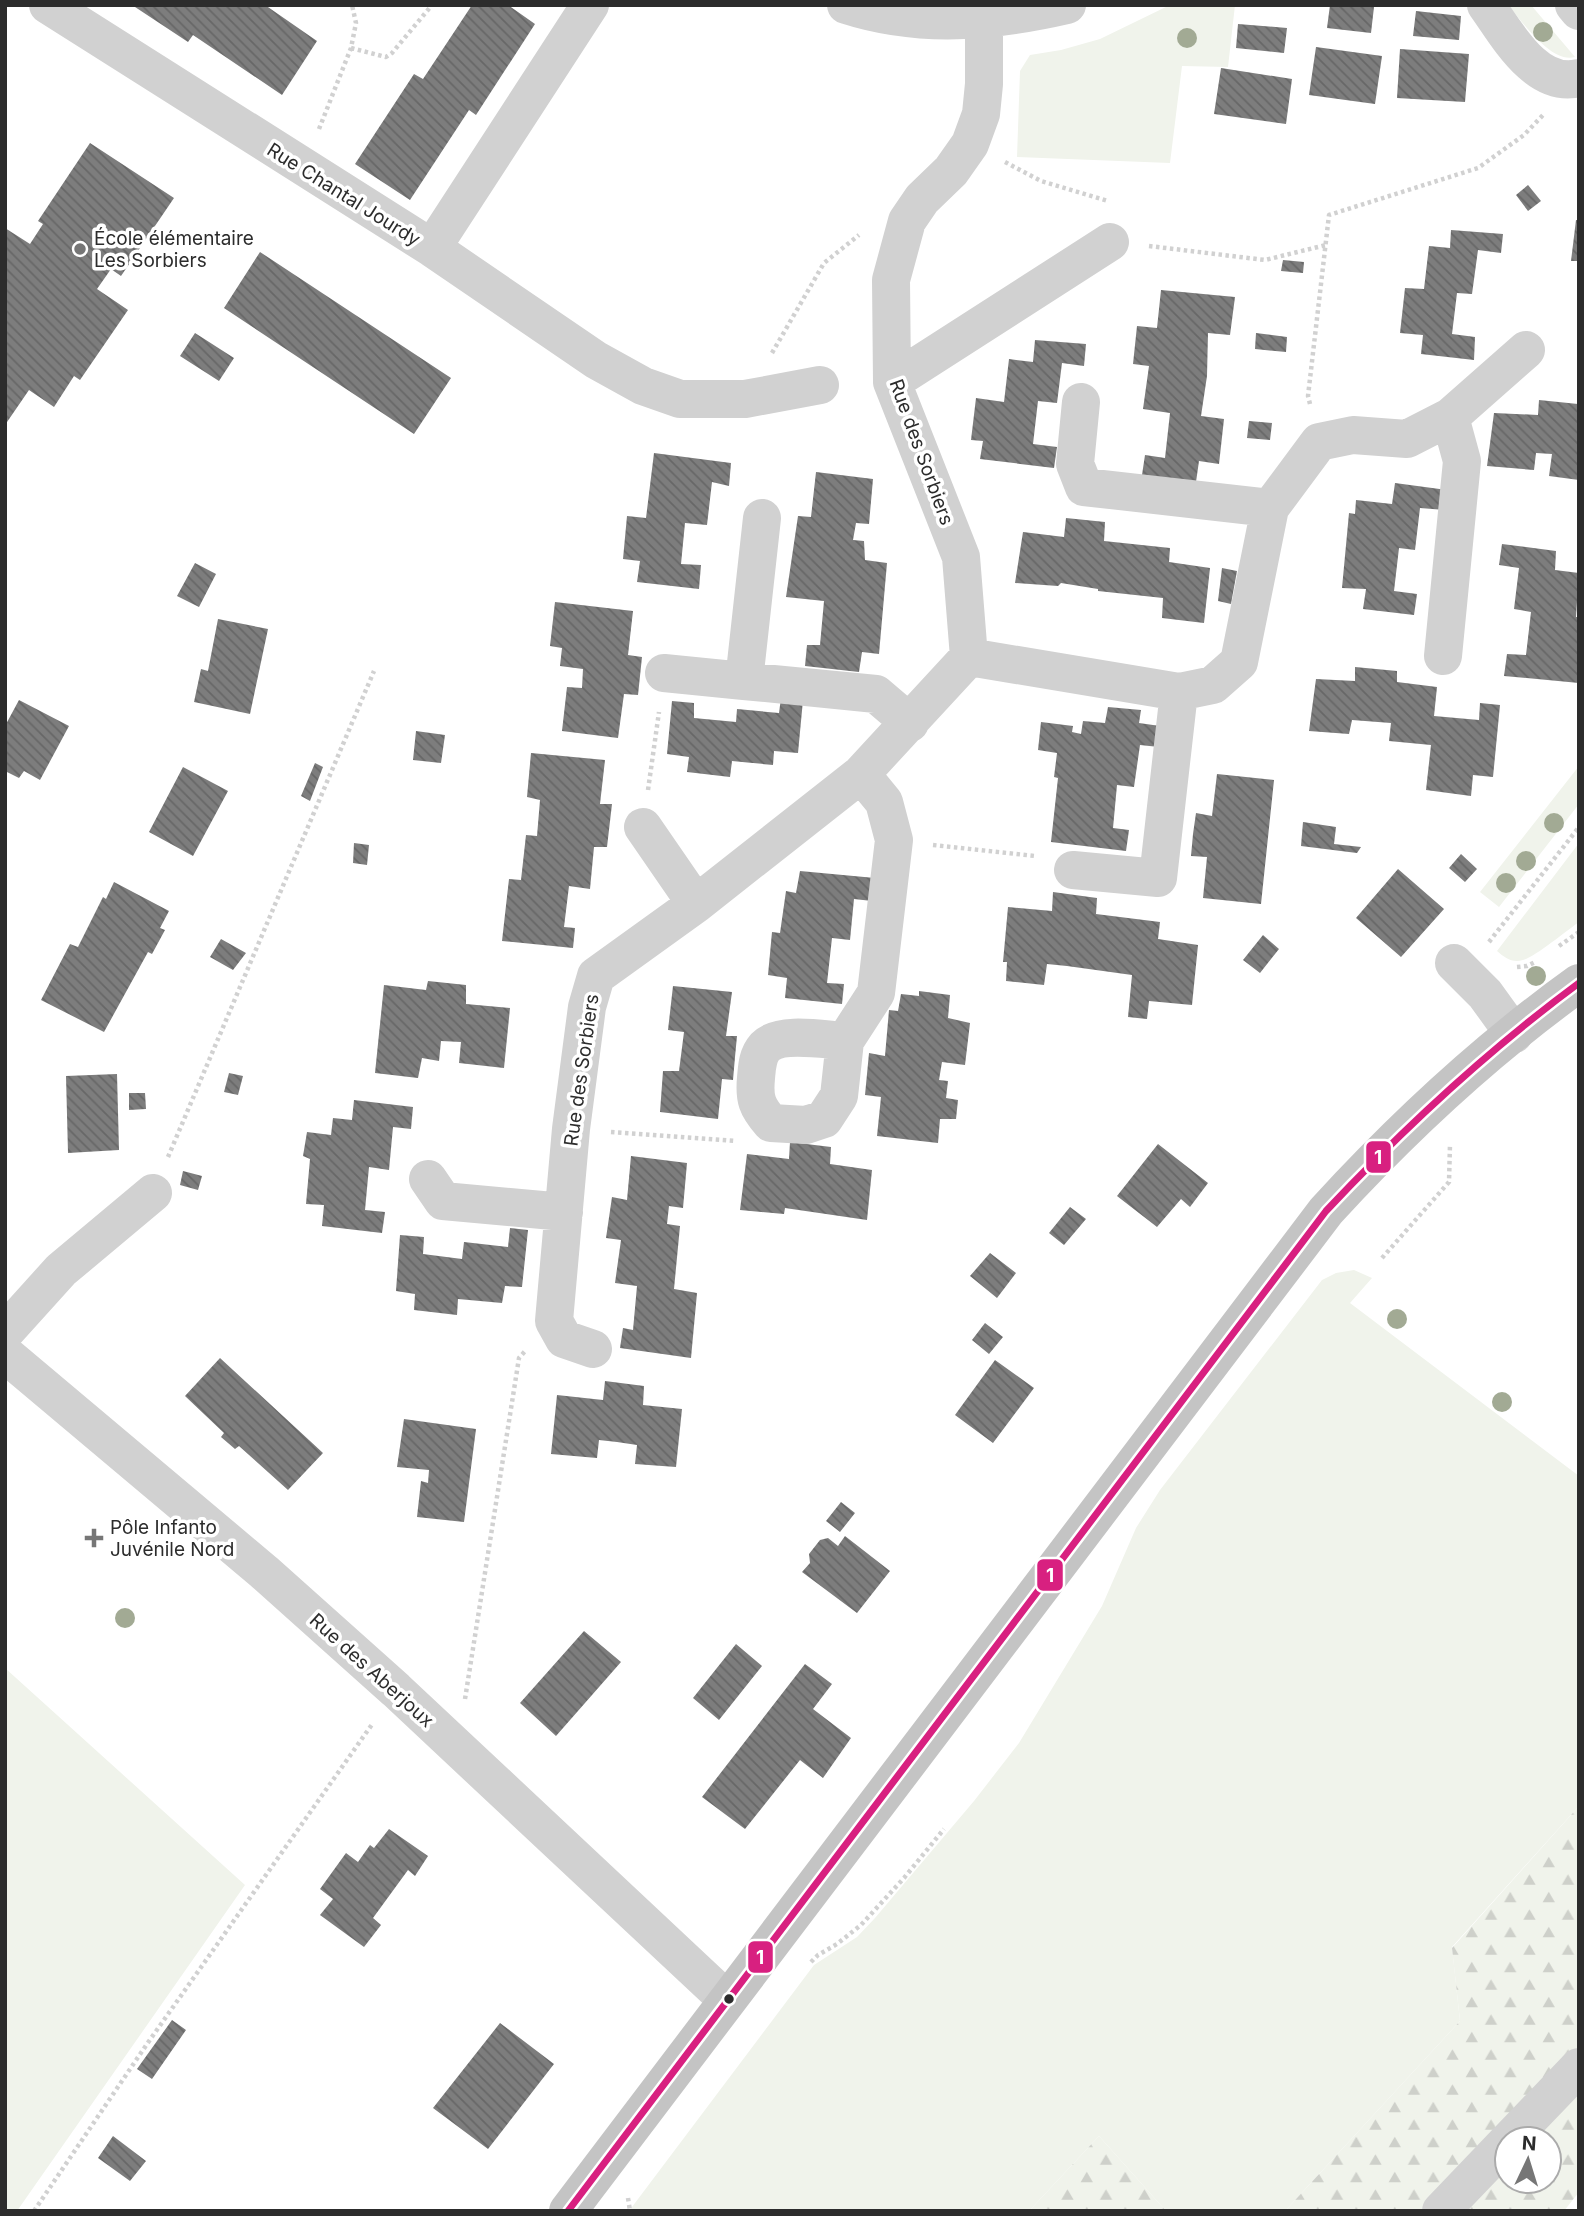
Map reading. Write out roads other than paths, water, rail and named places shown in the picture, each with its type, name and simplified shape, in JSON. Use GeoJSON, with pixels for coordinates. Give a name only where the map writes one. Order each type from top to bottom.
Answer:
{"type":"FeatureCollection","features":[{"type":"Feature","properties":{"kind":"main road"},"geometry":{"type":"LineString","coordinates":[[568,2211],[1326,1211],[1391,1142],[1514,1034],[1579,984]]}},
{"type":"Feature","properties":{"kind":"street","name":"Rue Chantal Jourdy"},"geometry":{"type":"LineString","coordinates":[[48,5],[432,248],[590,5]]}},
{"type":"Feature","properties":{"kind":"street"},"geometry":{"type":"LineString","coordinates":[[846,5],[873,14],[918,21],[984,20],[1025,15],[1067,5]]}},
{"type":"Feature","properties":{"kind":"street"},"geometry":{"type":"LineString","coordinates":[[1486,5],[1534,67],[1548,75],[1570,79]]}},
{"type":"Feature","properties":{"kind":"street"},"geometry":{"type":"LineString","coordinates":[[1574,5],[1579,11]]}},
{"type":"Feature","properties":{"kind":"street","name":"Rue des Sorbiers"},"geometry":{"type":"LineString","coordinates":[[593,1349],[564,1339],[554,1321],[571,1129],[586,1007],[596,976],[696,904],[861,774],[970,657],[961,557],[892,382],[891,280],[907,221],[922,199],[951,171],[970,144],[981,114],[984,20]]}},
{"type":"Feature","properties":{"kind":"street"},"geometry":{"type":"LineString","coordinates":[[892,382],[1110,242]]}},
{"type":"Feature","properties":{"kind":"street"},"geometry":{"type":"LineString","coordinates":[[432,248],[596,360],[643,386],[680,399],[745,400],[820,385]]}},
{"type":"Feature","properties":{"kind":"street"},"geometry":{"type":"LineString","coordinates":[[970,657],[1179,692],[1213,685],[1239,662],[1270,508],[1319,442],[1353,435],[1407,439],[1450,417],[1526,350]]}},
{"type":"Feature","properties":{"kind":"street"},"geometry":{"type":"LineString","coordinates":[[1081,402],[1075,464],[1084,487],[1270,508]]}},
{"type":"Feature","properties":{"kind":"street"},"geometry":{"type":"LineString","coordinates":[[1443,656],[1462,461],[1450,417]]}},
{"type":"Feature","properties":{"kind":"street"},"geometry":{"type":"LineString","coordinates":[[744,681],[762,518]]}},
{"type":"Feature","properties":{"kind":"street"},"geometry":{"type":"LineString","coordinates":[[664,673],[876,694],[910,723]]}},
{"type":"Feature","properties":{"kind":"street"},"geometry":{"type":"LineString","coordinates":[[1073,870],[1158,878],[1179,692]]}},
{"type":"Feature","properties":{"kind":"street"},"geometry":{"type":"LineString","coordinates":[[845,1041],[784,1038],[766,1046],[758,1060],[755,1096],[761,1112],[771,1123],[806,1125],[824,1119],[839,1096],[845,1041],[876,993],[894,840],[884,802],[861,774]]}},
{"type":"Feature","properties":{"kind":"street"},"geometry":{"type":"LineString","coordinates":[[643,827],[696,904]]}},
{"type":"Feature","properties":{"kind":"street"},"geometry":{"type":"LineString","coordinates":[[1467,962],[1485,994],[1514,1034]]}},
{"type":"Feature","properties":{"kind":"street"},"geometry":{"type":"LineString","coordinates":[[428,1179],[443,1200],[564,1212]]}},
{"type":"Feature","properties":{"kind":"street"},"geometry":{"type":"LineString","coordinates":[[5,1332],[61,1270],[153,1193]]}},
{"type":"Feature","properties":{"kind":"street","name":"Rue des Aberjoux"},"geometry":{"type":"LineString","coordinates":[[5,1354],[264,1573],[396,1690],[727,2000]]}},
{"type":"Feature","properties":{"kind":"street"},"geometry":{"type":"LineString","coordinates":[[1523,2125],[1579,2067]]}},
{"type":"Feature","properties":{"kind":"street"},"geometry":{"type":"LineString","coordinates":[[1441,2211],[1493,2157]]}},
{"type":"Feature","properties":{"kind":"place","name":"École élémentaire Les Sorbiers"},"geometry":{"type":"Point","coordinates":[80,249]}},
{"type":"Feature","properties":{"kind":"place","name":"Pôle Infanto Juvénile Nord"},"geometry":{"type":"Point","coordinates":[94,1538]}}]}
